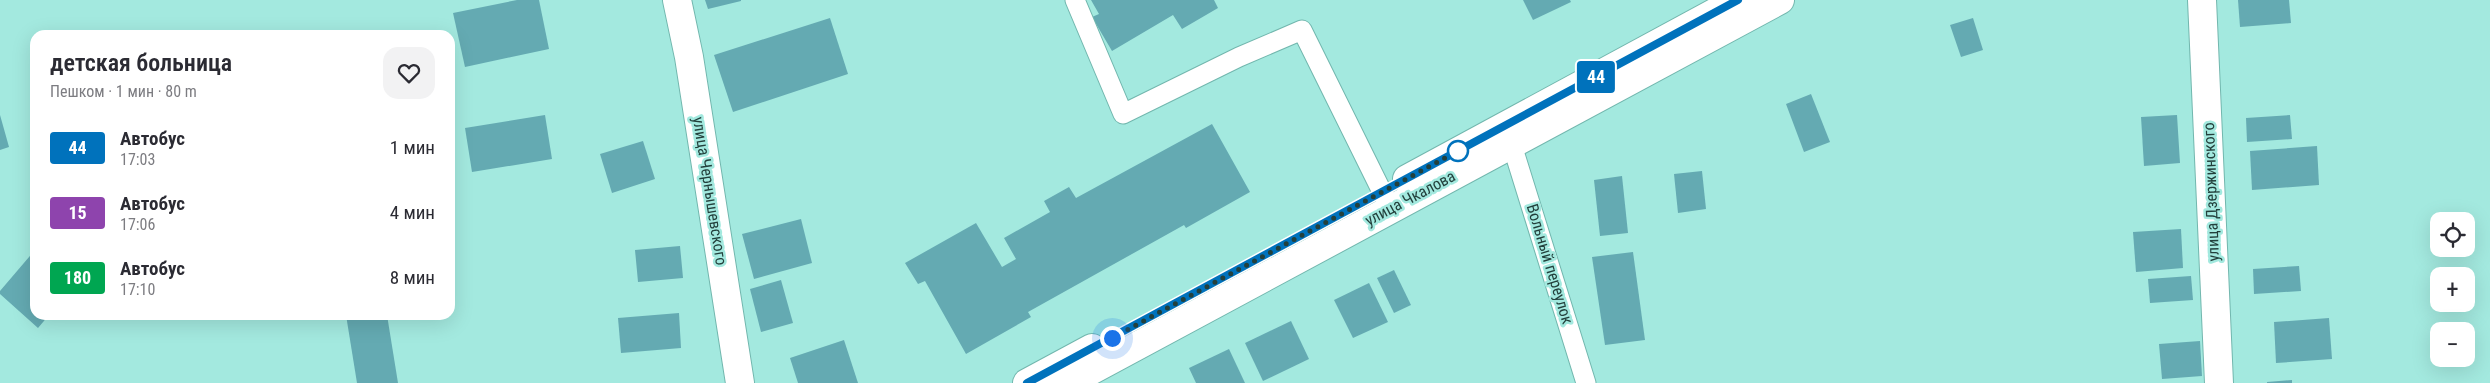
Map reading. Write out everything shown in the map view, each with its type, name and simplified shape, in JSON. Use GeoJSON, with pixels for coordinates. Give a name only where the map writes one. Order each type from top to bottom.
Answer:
{"type":"FeatureCollection","features":[{"type":"Feature","properties":{"kind":"main road","name":"улица Чернышевского"},"geometry":{"type":"LineString","coordinates":[[677,0],[689,56],[740,383]]}},
{"type":"Feature","properties":{"kind":"main road","name":"улица Чкалова"},"geometry":{"type":"LineString","coordinates":[[1508,136],[1738,0]]}},
{"type":"Feature","properties":{"kind":"main road","name":"улица Чкалова"},"geometry":{"type":"LineString","coordinates":[[1027,383],[1508,136],[1780,0]]}},
{"type":"Feature","properties":{"kind":"main road","name":"улица Дзержинского"},"geometry":{"type":"LineString","coordinates":[[2202,0],[2219,383]]}},
{"type":"Feature","properties":{"kind":"main road","name":"улица Чкалова"},"geometry":{"type":"LineString","coordinates":[[1068,383],[1386,200]]}},
{"type":"Feature","properties":{"kind":"lane"},"geometry":{"type":"LineString","coordinates":[[1075,0],[1123,114],[1238,57],[1302,30],[1386,200]]}},
{"type":"Feature","properties":{"kind":"lane","name":"Вольный переулок"},"geometry":{"type":"LineString","coordinates":[[1508,136],[1586,383]]}},
{"type":"Feature","properties":{"kind":"building"},"geometry":{"type":"Polygon","coordinates":[[[517,0],[539,0],[549,49],[465,67],[453,13],[517,0]]]}},
{"type":"Feature","properties":{"kind":"building"},"geometry":{"type":"Polygon","coordinates":[[[705,0],[741,0],[741,1],[708,9],[705,0]]]}},
{"type":"Feature","properties":{"kind":"building"},"geometry":{"type":"Polygon","coordinates":[[[1091,0],[1214,0],[1218,8],[1182,29],[1173,15],[1112,51],[1092,17],[1099,14],[1091,0]]]}},
{"type":"Feature","properties":{"kind":"building"},"geometry":{"type":"Polygon","coordinates":[[[1523,0],[1570,0],[1571,2],[1533,20],[1523,0]]]}},
{"type":"Feature","properties":{"kind":"building"},"geometry":{"type":"Polygon","coordinates":[[[2238,0],[2289,0],[2291,23],[2240,27],[2238,0]]]}},
{"type":"Feature","properties":{"kind":"building"},"geometry":{"type":"Polygon","coordinates":[[[830,18],[848,74],[733,112],[714,55],[830,18]]]}},
{"type":"Feature","properties":{"kind":"building"},"geometry":{"type":"Polygon","coordinates":[[[1973,18],[1983,50],[1961,57],[1950,25],[1973,18]]]}},
{"type":"Feature","properties":{"kind":"building"},"geometry":{"type":"Polygon","coordinates":[[[1811,94],[1830,142],[1804,152],[1786,104],[1811,94]]]}},
{"type":"Feature","properties":{"kind":"building"},"geometry":{"type":"Polygon","coordinates":[[[0,115],[9,147],[0,150],[0,115]]]}},
{"type":"Feature","properties":{"kind":"building"},"geometry":{"type":"Polygon","coordinates":[[[545,115],[552,159],[472,172],[465,128],[545,115]]]}},
{"type":"Feature","properties":{"kind":"building"},"geometry":{"type":"Polygon","coordinates":[[[2177,115],[2180,163],[2144,166],[2141,117],[2177,115]]]}},
{"type":"Feature","properties":{"kind":"building"},"geometry":{"type":"Polygon","coordinates":[[[2290,115],[2292,139],[2247,142],[2246,118],[2290,115]]]}},
{"type":"Feature","properties":{"kind":"building"},"geometry":{"type":"Polygon","coordinates":[[[1212,124],[1250,192],[1186,228],[1184,225],[1028,312],[1031,317],[966,354],[925,281],[918,284],[905,263],[976,223],[1002,267],[1016,259],[1004,238],[1050,212],[1044,201],[1069,187],[1076,198],[1212,124]]]}},
{"type":"Feature","properties":{"kind":"building"},"geometry":{"type":"Polygon","coordinates":[[[643,141],[655,179],[612,193],[600,154],[643,141]]]}},
{"type":"Feature","properties":{"kind":"building"},"geometry":{"type":"Polygon","coordinates":[[[2317,146],[2319,185],[2252,190],[2250,151],[2317,146]]]}},
{"type":"Feature","properties":{"kind":"building"},"geometry":{"type":"Polygon","coordinates":[[[1702,171],[1706,209],[1678,213],[1674,174],[1702,171]]]}},
{"type":"Feature","properties":{"kind":"building"},"geometry":{"type":"Polygon","coordinates":[[[1622,176],[1628,233],[1600,236],[1594,180],[1622,176]]]}},
{"type":"Feature","properties":{"kind":"building"},"geometry":{"type":"Polygon","coordinates":[[[801,219],[812,263],[754,279],[742,234],[801,219]]]}},
{"type":"Feature","properties":{"kind":"building"},"geometry":{"type":"Polygon","coordinates":[[[2181,229],[2183,268],[2136,272],[2133,232],[2181,229]]]}},
{"type":"Feature","properties":{"kind":"building"},"geometry":{"type":"Polygon","coordinates":[[[680,246],[683,278],[638,282],[635,250],[680,246]]]}},
{"type":"Feature","properties":{"kind":"building"},"geometry":{"type":"Polygon","coordinates":[[[1633,252],[1645,340],[1605,345],[1592,257],[1633,252]]]}},
{"type":"Feature","properties":{"kind":"building"},"geometry":{"type":"Polygon","coordinates":[[[30,256],[30,320],[45,320],[38,328],[0,294],[0,291],[30,256]]]}},
{"type":"Feature","properties":{"kind":"building"},"geometry":{"type":"Polygon","coordinates":[[[2299,266],[2301,291],[2254,294],[2253,269],[2299,266]]]}},
{"type":"Feature","properties":{"kind":"building"},"geometry":{"type":"Polygon","coordinates":[[[1394,270],[1411,305],[1394,313],[1377,278],[1394,270]]]}},
{"type":"Feature","properties":{"kind":"building"},"geometry":{"type":"Polygon","coordinates":[[[2191,276],[2193,300],[2150,303],[2148,279],[2191,276]]]}},
{"type":"Feature","properties":{"kind":"building"},"geometry":{"type":"Polygon","coordinates":[[[781,280],[793,323],[761,332],[750,289],[781,280]]]}},
{"type":"Feature","properties":{"kind":"building"},"geometry":{"type":"Polygon","coordinates":[[[1369,283],[1388,322],[1353,338],[1334,300],[1369,283]]]}},
{"type":"Feature","properties":{"kind":"building"},"geometry":{"type":"Polygon","coordinates":[[[679,313],[681,348],[621,353],[618,318],[679,313]]]}},
{"type":"Feature","properties":{"kind":"building"},"geometry":{"type":"Polygon","coordinates":[[[2329,318],[2332,359],[2276,363],[2274,322],[2329,318]]]}},
{"type":"Feature","properties":{"kind":"building"},"geometry":{"type":"Polygon","coordinates":[[[347,320],[388,320],[398,383],[357,383],[347,320]]]}},
{"type":"Feature","properties":{"kind":"building"},"geometry":{"type":"Polygon","coordinates":[[[1291,321],[1309,359],[1263,381],[1245,343],[1291,321]]]}},
{"type":"Feature","properties":{"kind":"building"},"geometry":{"type":"Polygon","coordinates":[[[844,340],[858,383],[798,383],[790,358],[844,340]]]}},
{"type":"Feature","properties":{"kind":"building"},"geometry":{"type":"Polygon","coordinates":[[[2200,341],[2202,376],[2162,379],[2159,344],[2200,341]]]}},
{"type":"Feature","properties":{"kind":"building"},"geometry":{"type":"Polygon","coordinates":[[[1229,349],[1245,383],[1196,383],[1189,368],[1229,349]]]}},
{"type":"Feature","properties":{"kind":"building"},"geometry":{"type":"Polygon","coordinates":[[[2292,380],[2292,383],[2267,383],[2267,382],[2292,380]]]}},
{"type":"Feature","properties":{"kind":"bus line","name":"44"},"geometry":{"type":"LineString","coordinates":[[1027,383],[1738,0]]}},
{"type":"Feature","properties":{"kind":"route"},"geometry":{"type":"LineString","coordinates":[[1112,338],[1458,151]]}}]}
